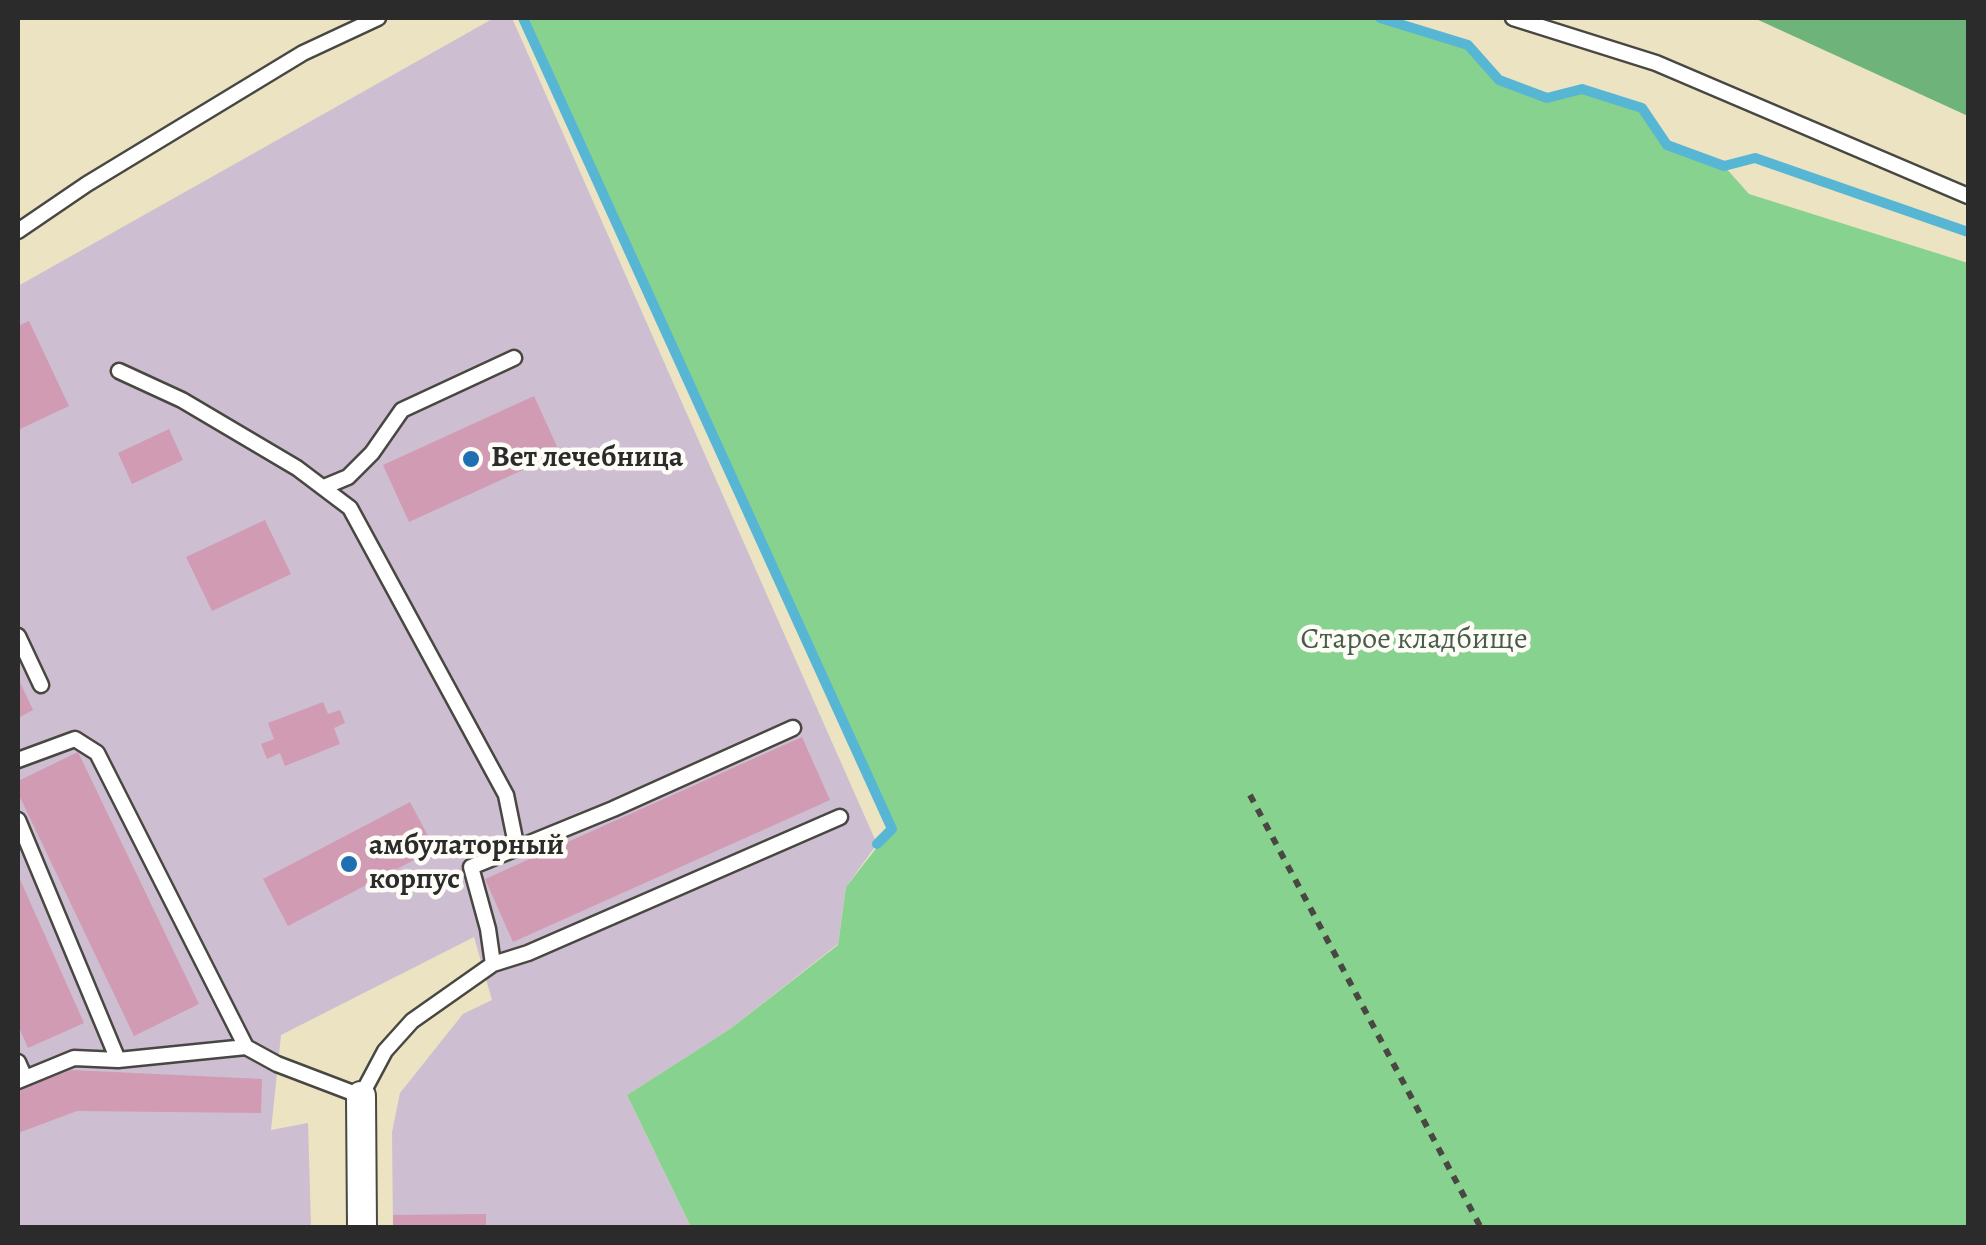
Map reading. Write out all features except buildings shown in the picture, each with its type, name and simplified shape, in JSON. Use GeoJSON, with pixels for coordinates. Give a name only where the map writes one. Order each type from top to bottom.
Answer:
{"type":"FeatureCollection","features":[{"type":"Feature","properties":{"kind":"street"},"geometry":{"type":"LineString","coordinates":[[360,1096],[362,1228]]}},
{"type":"Feature","properties":{"kind":"lane"},"geometry":{"type":"LineString","coordinates":[[18,231],[303,52],[378,18]]}},
{"type":"Feature","properties":{"kind":"lane"},"geometry":{"type":"LineString","coordinates":[[1512,18],[1656,63],[1968,196]]}},
{"type":"Feature","properties":{"kind":"lane"},"geometry":{"type":"LineString","coordinates":[[324,488],[348,477],[372,453],[402,410],[514,358]]}},
{"type":"Feature","properties":{"kind":"lane"},"geometry":{"type":"LineString","coordinates":[[119,371],[182,400],[350,508],[506,795],[517,849]]}},
{"type":"Feature","properties":{"kind":"lane"},"geometry":{"type":"LineString","coordinates":[[18,636],[41,684]]}},
{"type":"Feature","properties":{"kind":"lane"},"geometry":{"type":"LineString","coordinates":[[492,964],[488,929],[471,868],[793,728]]}},
{"type":"Feature","properties":{"kind":"lane"},"geometry":{"type":"LineString","coordinates":[[18,760],[75,739],[97,753],[246,1047],[277,1064],[360,1096],[385,1051],[412,1021],[492,964],[528,953],[840,817]]}},
{"type":"Feature","properties":{"kind":"lane"},"geometry":{"type":"LineString","coordinates":[[18,820],[118,1060]]}},
{"type":"Feature","properties":{"kind":"lane"},"geometry":{"type":"LineString","coordinates":[[18,1062],[21,1079],[74,1058],[118,1060],[246,1047]]}},
{"type":"Feature","properties":{"kind":"path"},"geometry":{"type":"LineString","coordinates":[[1250,796],[1482,1228]]}},
{"type":"Feature","properties":{"kind":"shaded area"},"geometry":{"type":"Polygon","coordinates":[[[494,18],[512,18],[877,844],[846,887],[838,944],[730,1029],[627,1095],[691,1227],[393,1227],[392,1132],[400,1093],[463,1014],[492,1000],[474,937],[281,1035],[271,1130],[308,1123],[311,1227],[18,1227],[18,286],[494,18]]]}},
{"type":"Feature","properties":{"kind":"green space","name":"Старое кладбище"},"geometry":{"type":"Polygon","coordinates":[[[523,18],[1380,18],[1468,45],[1499,80],[1547,98],[1582,89],[1642,108],[1667,145],[1724,166],[1749,194],[1968,263],[1968,1227],[691,1227],[627,1095],[730,1029],[838,945],[846,887],[892,828],[523,18]]]}},
{"type":"Feature","properties":{"kind":"green space"},"geometry":{"type":"Polygon","coordinates":[[[1754,18],[1968,18],[1968,116],[1754,18]]]}},
{"type":"Feature","properties":{"kind":"waterway"},"geometry":{"type":"LineString","coordinates":[[523,18],[892,829],[877,844]]}},
{"type":"Feature","properties":{"kind":"waterway"},"geometry":{"type":"LineString","coordinates":[[1380,18],[1468,45],[1499,80],[1547,98],[1582,89],[1642,108],[1667,145],[1724,166],[1755,158],[1968,232]]}},
{"type":"Feature","properties":{"kind":"place","name":"Вет лечебница"},"geometry":{"type":"Point","coordinates":[471,459]}},
{"type":"Feature","properties":{"kind":"place","name":"амбулаторный корпус"},"geometry":{"type":"Point","coordinates":[349,864]}}]}
